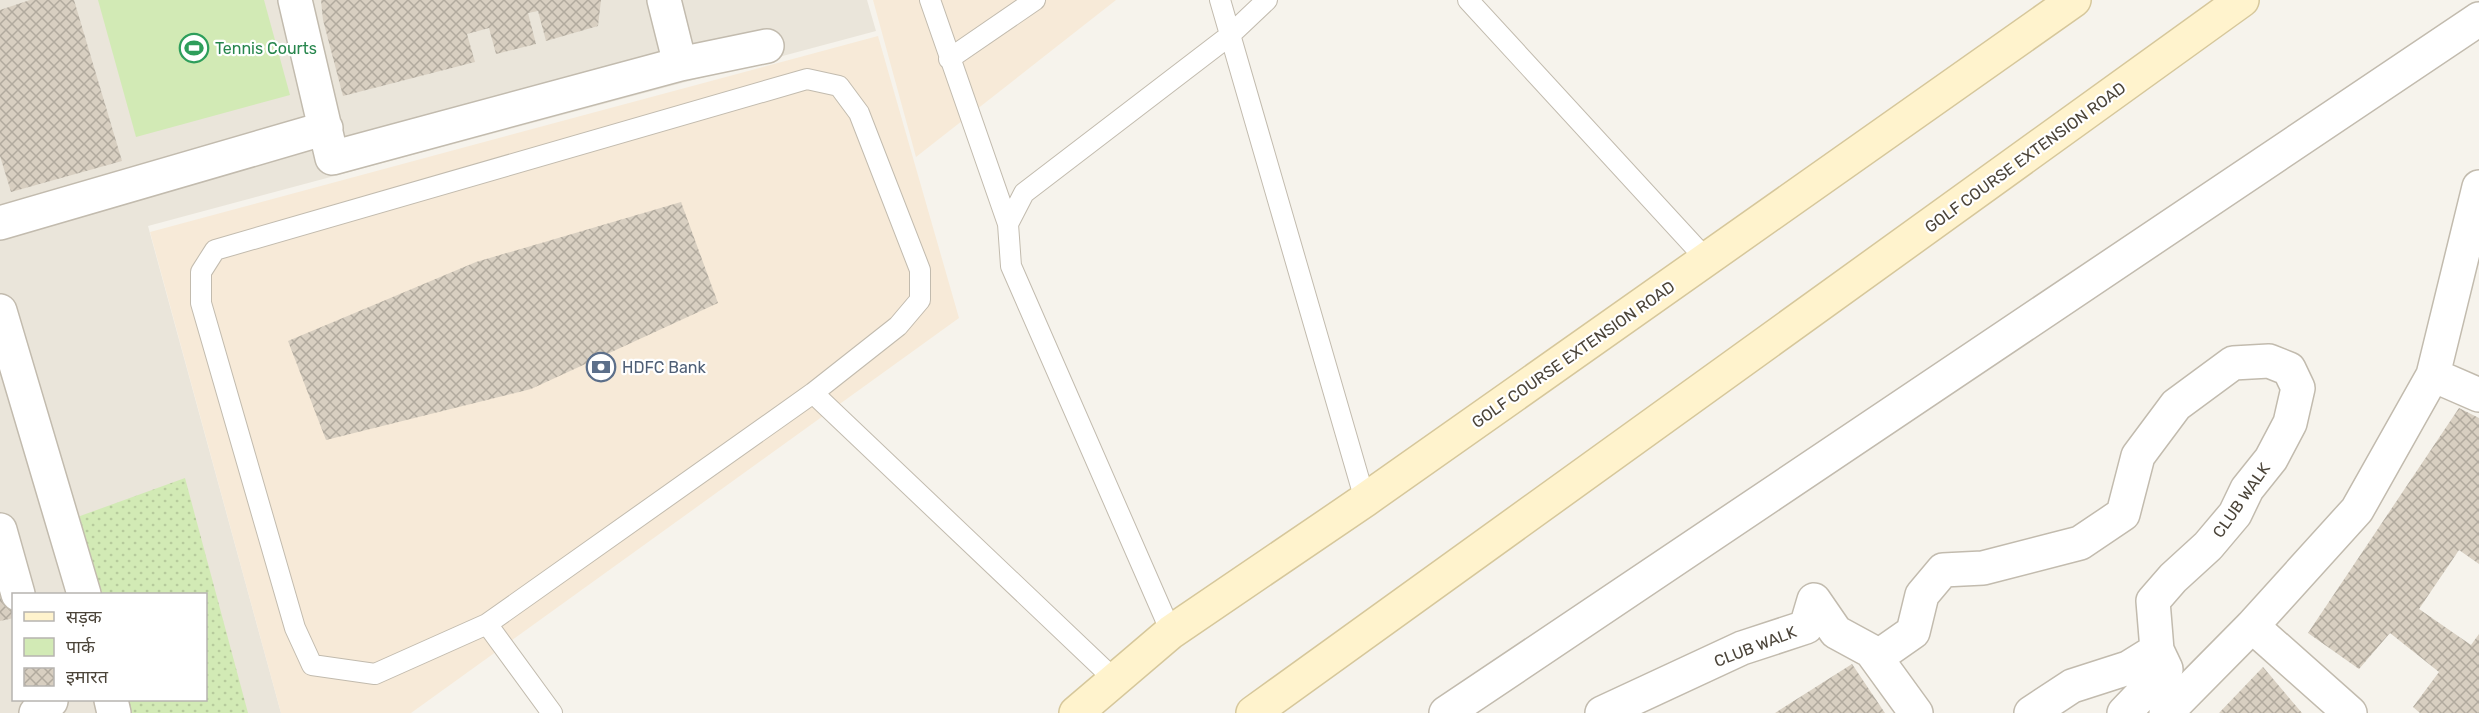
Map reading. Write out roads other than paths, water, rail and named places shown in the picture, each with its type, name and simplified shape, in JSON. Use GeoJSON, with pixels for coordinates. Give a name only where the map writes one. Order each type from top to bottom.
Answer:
{"type":"FeatureCollection","features":[{"type":"Feature","properties":{"kind":"main road","name":"GOLF COURSE EXTENSION ROAD"},"geometry":{"type":"LineString","coordinates":[[1076,713],[1171,632],[1365,500],[2073,0]]}},
{"type":"Feature","properties":{"kind":"main road","name":"GOLF COURSE EXTENSION ROAD"},"geometry":{"type":"LineString","coordinates":[[1253,713],[2242,0]]}},
{"type":"Feature","properties":{"kind":"street"},"geometry":{"type":"LineString","coordinates":[[295,0],[332,158],[680,64],[767,46]]}},
{"type":"Feature","properties":{"kind":"street"},"geometry":{"type":"LineString","coordinates":[[663,0],[680,64]]}},
{"type":"Feature","properties":{"kind":"street"},"geometry":{"type":"LineString","coordinates":[[1446,713],[2479,19]]}},
{"type":"Feature","properties":{"kind":"street"},"geometry":{"type":"LineString","coordinates":[[0,223],[326,128]]}},
{"type":"Feature","properties":{"kind":"street"},"geometry":{"type":"LineString","coordinates":[[2166,713],[2252,626],[2357,510],[2433,375],[2479,187]]}},
{"type":"Feature","properties":{"kind":"street"},"geometry":{"type":"LineString","coordinates":[[0,311],[84,593]]}},
{"type":"Feature","properties":{"kind":"street","name":"CLUB WALK"},"geometry":{"type":"LineString","coordinates":[[1883,653],[1913,632],[1922,595],[1943,570],[1983,568],[2080,543],[2123,514],[2138,456],[2176,405],[2233,363],[2269,361],[2289,369],[2298,388],[2290,423],[2271,459],[2247,489],[2235,514],[2152,602],[2157,650],[2166,669],[2124,713]]}},
{"type":"Feature","properties":{"kind":"street"},"geometry":{"type":"LineString","coordinates":[[2433,375],[2479,395]]}},
{"type":"Feature","properties":{"kind":"street"},"geometry":{"type":"LineString","coordinates":[[0,530],[18,593]]}},
{"type":"Feature","properties":{"kind":"street","name":"CLUB WALK"},"geometry":{"type":"LineString","coordinates":[[1602,713],[1742,648],[1806,627],[1814,600],[1836,632],[1871,651],[1916,713]]}},
{"type":"Feature","properties":{"kind":"street"},"geometry":{"type":"LineString","coordinates":[[2252,626],[2350,713]]}},
{"type":"Feature","properties":{"kind":"street"},"geometry":{"type":"LineString","coordinates":[[2031,713],[2072,686],[2128,668],[2157,650]]}},
{"type":"Feature","properties":{"kind":"lane"},"geometry":{"type":"LineString","coordinates":[[930,0],[1008,224],[1011,266],[1171,632]]}},
{"type":"Feature","properties":{"kind":"lane"},"geometry":{"type":"LineString","coordinates":[[949,59],[1035,0]]}},
{"type":"Feature","properties":{"kind":"lane"},"geometry":{"type":"LineString","coordinates":[[1220,0],[1365,500]]}},
{"type":"Feature","properties":{"kind":"lane"},"geometry":{"type":"LineString","coordinates":[[1008,224],[1024,193],[1229,36],[1267,0]]}},
{"type":"Feature","properties":{"kind":"lane"},"geometry":{"type":"LineString","coordinates":[[1468,0],[1706,259]]}},
{"type":"Feature","properties":{"kind":"lane"},"geometry":{"type":"LineString","coordinates":[[807,79],[839,86],[859,113],[920,270],[920,300],[898,326],[813,393],[487,624],[375,674],[312,665],[295,627],[201,303],[201,272],[215,250],[807,79]]}},
{"type":"Feature","properties":{"kind":"lane"},"geometry":{"type":"LineString","coordinates":[[813,393],[1115,680]]}},
{"type":"Feature","properties":{"kind":"lane"},"geometry":{"type":"LineString","coordinates":[[487,624],[552,713]]}},
{"type":"Feature","properties":{"kind":"place","name":"Tennis Courts"},"geometry":{"type":"Point","coordinates":[194,48]}},
{"type":"Feature","properties":{"kind":"place","name":"HDFC Bank"},"geometry":{"type":"Point","coordinates":[601,367]}}]}
